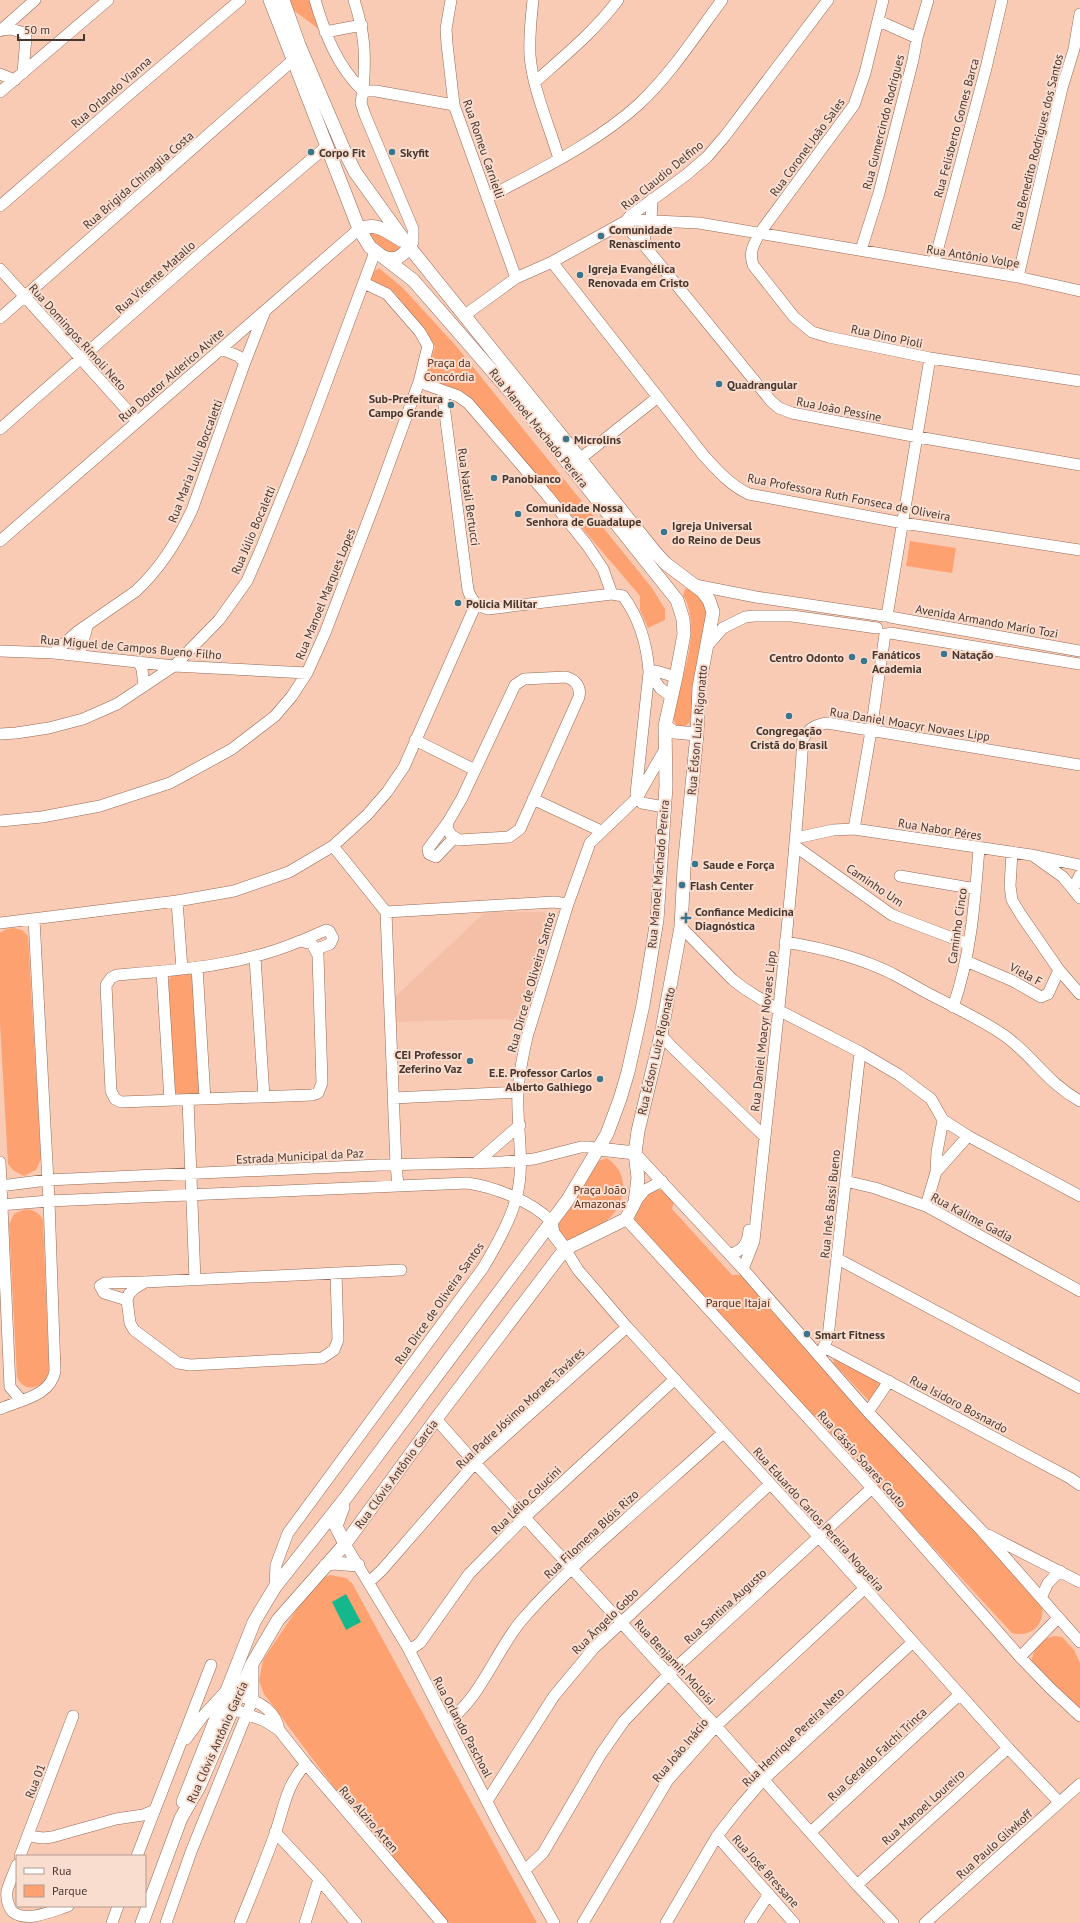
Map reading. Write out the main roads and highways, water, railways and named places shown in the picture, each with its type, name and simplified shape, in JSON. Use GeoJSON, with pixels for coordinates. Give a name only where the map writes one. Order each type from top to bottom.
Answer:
{"type":"FeatureCollection","features":[{"type":"Feature","properties":{"kind":"main road","name":"Rua Manoel Machado Pereira"},"geometry":{"type":"LineString","coordinates":[[270,0],[292,61],[359,229],[370,247],[413,280],[524,408],[677,600],[683,619],[684,634],[665,726],[666,786],[657,920],[643,1005],[620,1099],[607,1134],[578,1183],[551,1221]]}},
{"type":"Feature","properties":{"kind":"main road"},"geometry":{"type":"LineString","coordinates":[[283,0],[299,44],[344,150],[355,172],[408,245]]}},
{"type":"Feature","properties":{"kind":"main road"},"geometry":{"type":"LineString","coordinates":[[359,229],[368,225],[375,226],[408,245]]}},
{"type":"Feature","properties":{"kind":"main road"},"geometry":{"type":"LineString","coordinates":[[379,255],[392,260],[396,259],[401,257],[408,245]]}},
{"type":"Feature","properties":{"kind":"main road","name":"Rua Édson Luiz Rigonatto"},"geometry":{"type":"LineString","coordinates":[[408,245],[656,552],[666,563],[695,584],[707,596],[713,612],[699,687],[697,734],[684,868],[679,943],[660,1041],[634,1153]]}},
{"type":"Feature","properties":{"kind":"main road"},"geometry":{"type":"LineString","coordinates":[[443,315],[452,319],[465,315]]}},
{"type":"Feature","properties":{"kind":"main road"},"geometry":{"type":"LineString","coordinates":[[677,600],[685,585],[695,584]]}},
{"type":"Feature","properties":{"kind":"main road"},"geometry":{"type":"LineString","coordinates":[[665,726],[674,732],[697,734]]}},
{"type":"Feature","properties":{"kind":"main road"},"geometry":{"type":"LineString","coordinates":[[599,1149],[634,1153]]}},
{"type":"Feature","properties":{"kind":"main road","name":"Rua Clóvis Antônio Garcia"},"geometry":{"type":"LineString","coordinates":[[181,1818],[182,1805],[218,1712],[231,1698],[278,1620],[345,1544],[436,1419],[565,1249],[626,1219],[635,1202],[638,1178],[634,1153]]}},
{"type":"Feature","properties":{"kind":"main road"},"geometry":{"type":"LineString","coordinates":[[551,1221],[553,1233],[565,1249]]}},
{"type":"Feature","properties":{"kind":"main road","name":"Rua Clóvis Antônio Garcia"},"geometry":{"type":"LineString","coordinates":[[181,1818],[199,1787],[231,1698],[254,1622],[275,1587],[347,1496],[551,1221]]}},
{"type":"Feature","properties":{"kind":"main road"},"geometry":{"type":"LineString","coordinates":[[345,1544],[336,1526],[347,1496]]}},
{"type":"Feature","properties":{"kind":"main road"},"geometry":{"type":"LineString","coordinates":[[326,1565],[333,1563],[358,1565]]}},
{"type":"Feature","properties":{"kind":"main road"},"geometry":{"type":"LineString","coordinates":[[252,1664],[252,1700]]}},
{"type":"Feature","properties":{"kind":"main road"},"geometry":{"type":"LineString","coordinates":[[142,1923],[181,1818]]}},
{"type":"Feature","properties":{"kind":"place","name":"Corpo Fit"},"geometry":{"type":"Point","coordinates":[311,152]}},
{"type":"Feature","properties":{"kind":"place","name":"Skyfit"},"geometry":{"type":"Point","coordinates":[392,152]}},
{"type":"Feature","properties":{"kind":"place","name":"Comunidade Renascimento"},"geometry":{"type":"Point","coordinates":[601,236]}},
{"type":"Feature","properties":{"kind":"place","name":"Igreja Evangélica Renovada em Cristo"},"geometry":{"type":"Point","coordinates":[580,275]}},
{"type":"Feature","properties":{"kind":"place","name":"Quadrangular"},"geometry":{"type":"Point","coordinates":[719,384]}},
{"type":"Feature","properties":{"kind":"place","name":"Sub-Prefeitura Campo Grande"},"geometry":{"type":"Point","coordinates":[451,405]}},
{"type":"Feature","properties":{"kind":"place","name":"Microlins"},"geometry":{"type":"Point","coordinates":[566,439]}},
{"type":"Feature","properties":{"kind":"place","name":"Panobianco"},"geometry":{"type":"Point","coordinates":[494,478]}},
{"type":"Feature","properties":{"kind":"place","name":"Comunidade Nossa Senhora de Guadalupe"},"geometry":{"type":"Point","coordinates":[518,514]}},
{"type":"Feature","properties":{"kind":"place","name":"Igreja Universal do Reino de Deus"},"geometry":{"type":"Point","coordinates":[664,532]}},
{"type":"Feature","properties":{"kind":"place","name":"Policia Militar"},"geometry":{"type":"Point","coordinates":[458,603]}},
{"type":"Feature","properties":{"kind":"place","name":"Natação"},"geometry":{"type":"Point","coordinates":[944,654]}},
{"type":"Feature","properties":{"kind":"place","name":"Centro Odonto"},"geometry":{"type":"Point","coordinates":[852,657]}},
{"type":"Feature","properties":{"kind":"place","name":"Fanáticos Academia"},"geometry":{"type":"Point","coordinates":[864,661]}},
{"type":"Feature","properties":{"kind":"place","name":"Congregação Cristã do Brasil"},"geometry":{"type":"Point","coordinates":[789,716]}},
{"type":"Feature","properties":{"kind":"place","name":"Saude e Força"},"geometry":{"type":"Point","coordinates":[695,864]}},
{"type":"Feature","properties":{"kind":"place","name":"Flash Center"},"geometry":{"type":"Point","coordinates":[682,885]}},
{"type":"Feature","properties":{"kind":"place","name":"Confiance Medicina Diagnóstica"},"geometry":{"type":"Point","coordinates":[686,918]}},
{"type":"Feature","properties":{"kind":"place","name":"CEI Professor Zeferino Vaz"},"geometry":{"type":"Point","coordinates":[470,1061]}},
{"type":"Feature","properties":{"kind":"place","name":"E.E. Professor Carlos Alberto Galhiego"},"geometry":{"type":"Point","coordinates":[600,1079]}},
{"type":"Feature","properties":{"kind":"place","name":"Smart Fitness"},"geometry":{"type":"Point","coordinates":[807,1334]}},
{"type":"Feature","properties":{"kind":"park label","name":"Praça da Concórdia"},"geometry":{"type":"Point","coordinates":[449,369]}},
{"type":"Feature","properties":{"kind":"park label","name":"Praça João Amazonas"},"geometry":{"type":"Point","coordinates":[600,1196]}},
{"type":"Feature","properties":{"kind":"park label","name":"Parque Itajaí"},"geometry":{"type":"Point","coordinates":[738,1302]}}]}
